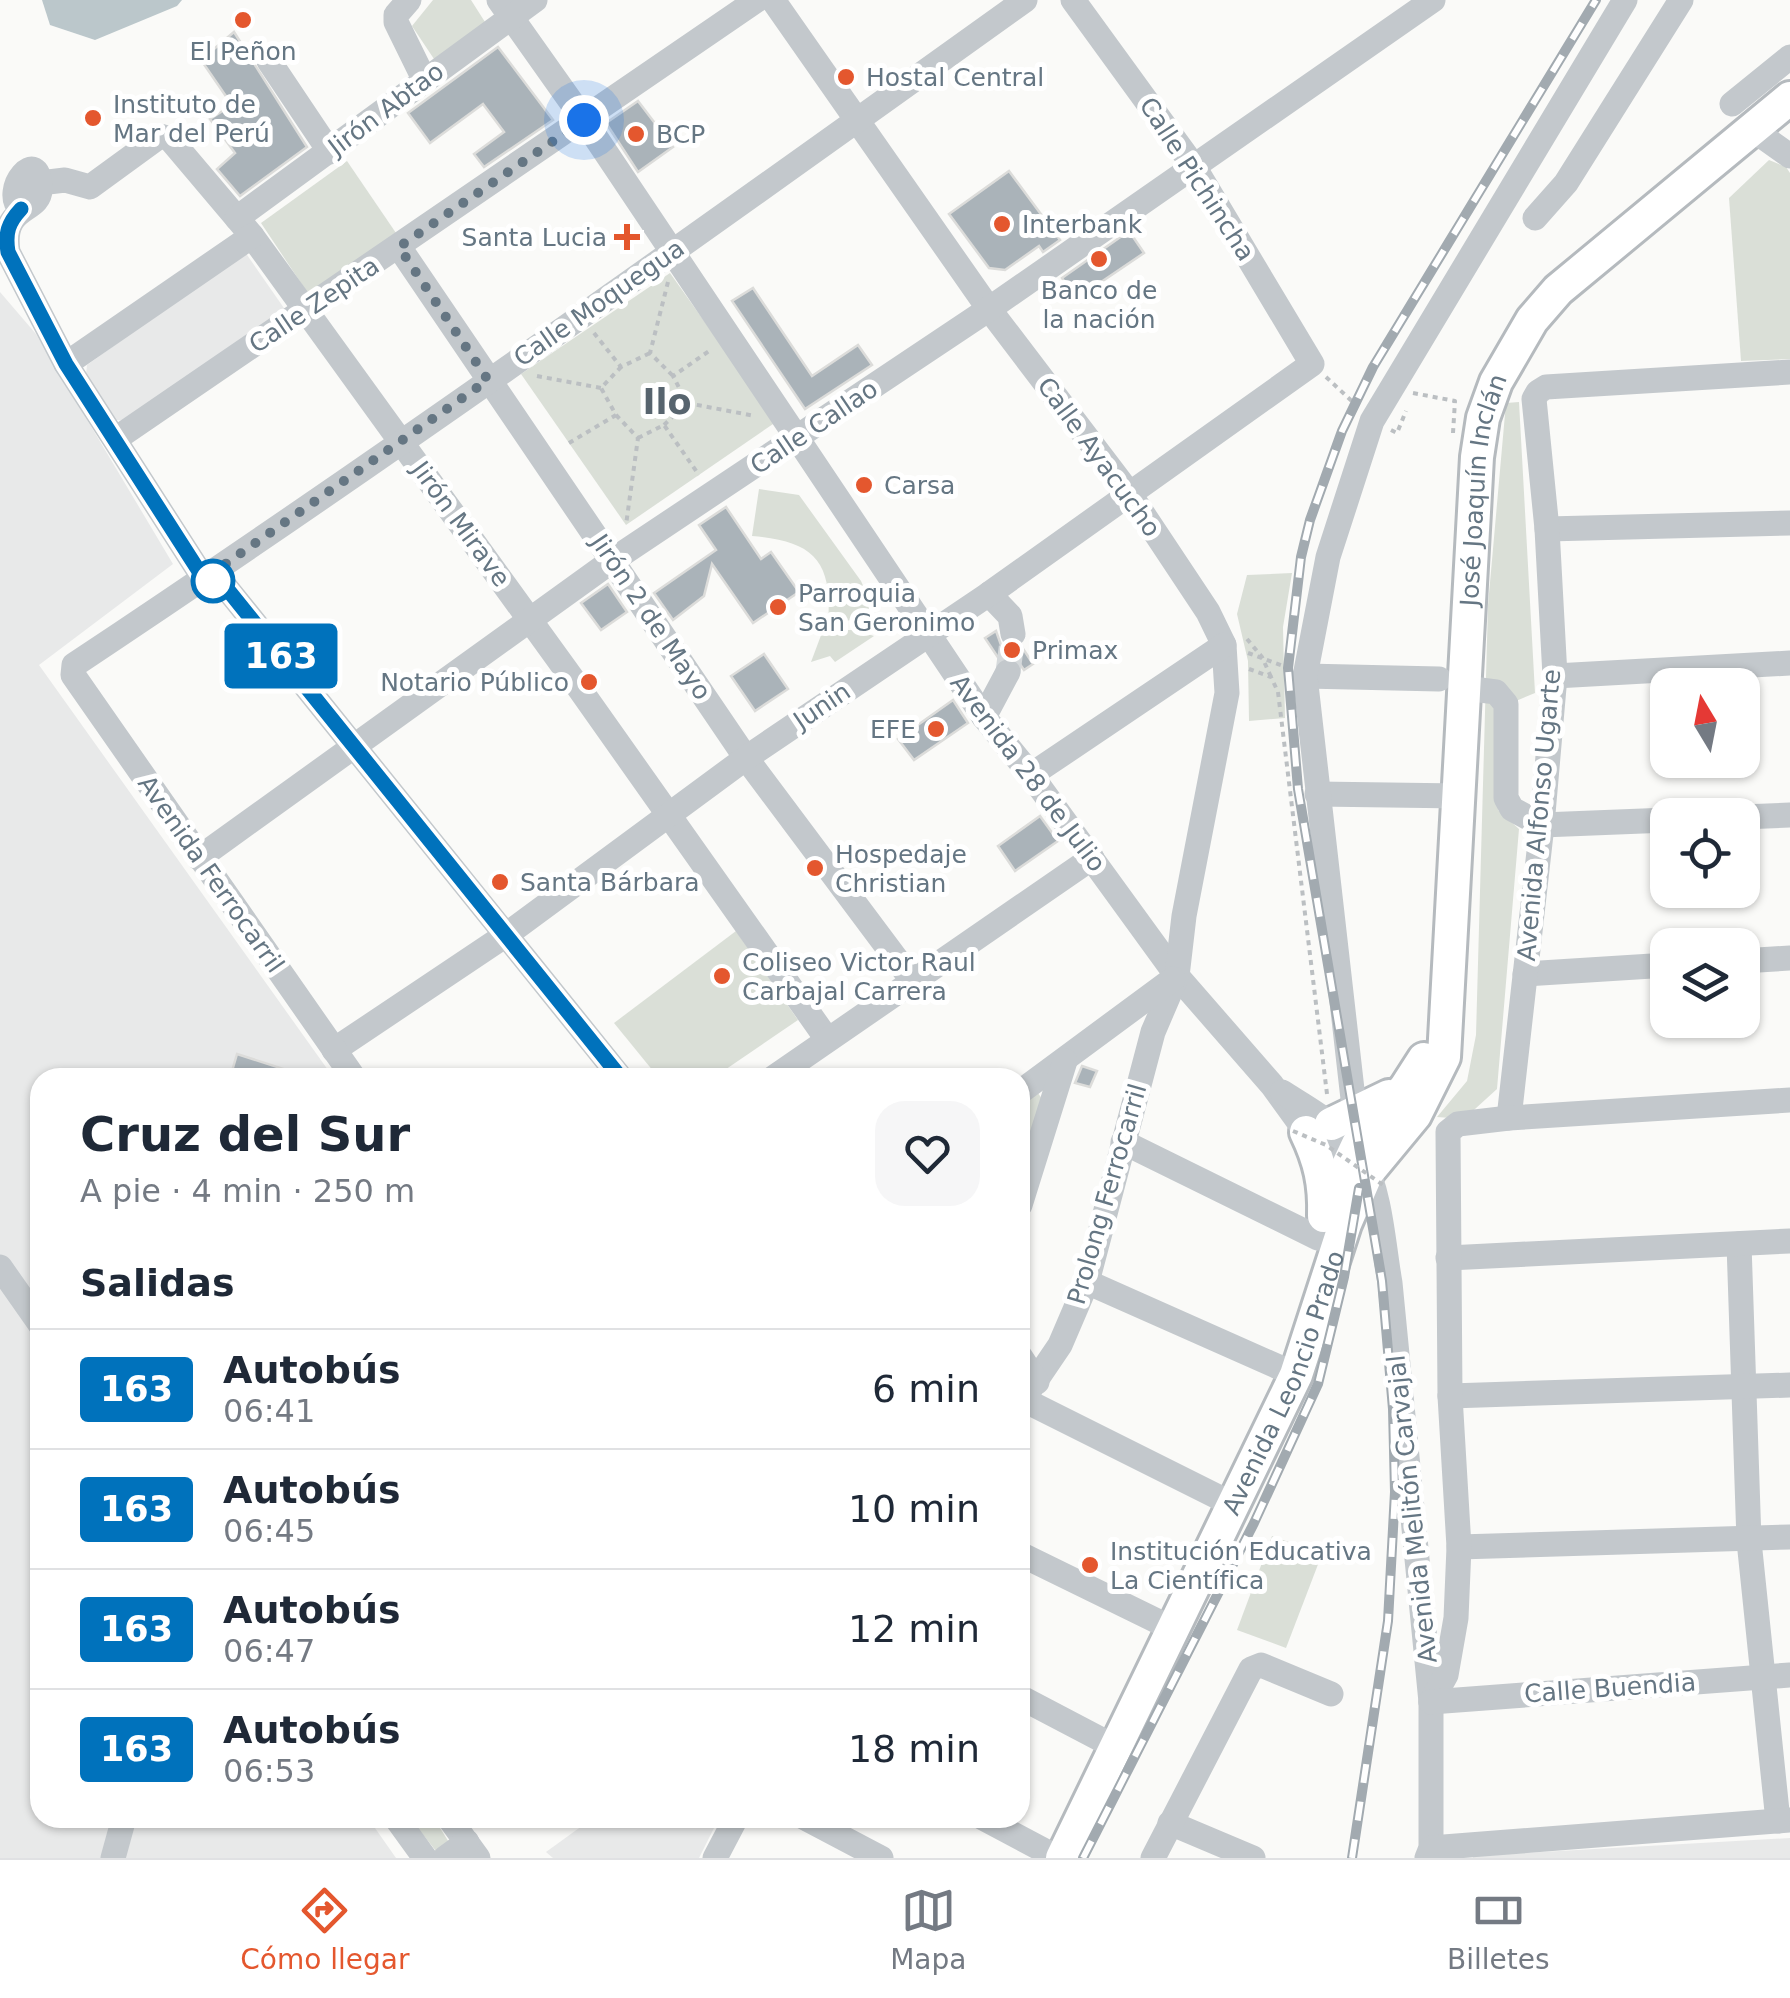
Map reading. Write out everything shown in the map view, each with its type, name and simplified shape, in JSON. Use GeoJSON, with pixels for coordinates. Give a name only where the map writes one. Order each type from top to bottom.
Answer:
{"type":"FeatureCollection","features":[{"type":"Feature","properties":{"kind":"main road","name":"José Joaquín Inclán"},"geometry":{"type":"LineString","coordinates":[[1368,1169],[1415,1115],[1444,1057],[1447,1040],[1444,1012],[1460,796],[1452,684],[1483,418],[1510,352],[1558,290],[1742,117],[1790,98]]}},
{"type":"Feature","properties":{"kind":"main road","name":"José Joaquín Inclán"},"geometry":{"type":"LineString","coordinates":[[1406,1087],[1436,1040],[1444,1012]]}},
{"type":"Feature","properties":{"kind":"main road"},"geometry":{"type":"LineString","coordinates":[[1321,1227],[1325,1190],[1320,1160],[1322,1125],[1406,1087]]}},
{"type":"Feature","properties":{"kind":"main road","name":"Avenida Leoncio Prado"},"geometry":{"type":"LineString","coordinates":[[1050,1856],[1296,1375],[1345,1224],[1406,1087]]}},
{"type":"Feature","properties":{"kind":"main road","name":"Avenida Leoncio Prado"},"geometry":{"type":"LineString","coordinates":[[1050,1856],[1100,1739],[1283,1368],[1321,1227],[1368,1169]]}},
{"type":"Feature","properties":{"kind":"street"},"geometry":{"type":"LineString","coordinates":[[409,0],[396,15],[396,22],[424,79]]}},
{"type":"Feature","properties":{"kind":"street","name":"Jirón Abtao"},"geometry":{"type":"LineString","coordinates":[[66,364],[244,227],[505,8],[535,0]]}},
{"type":"Feature","properties":{"kind":"street","name":"Calle Zepita"},"geometry":{"type":"LineString","coordinates":[[117,438],[757,0]]}},
{"type":"Feature","properties":{"kind":"street","name":"Calle Ayacucho"},"geometry":{"type":"LineString","coordinates":[[773,0],[989,309],[1130,493],[1208,612],[1226,652]]}},
{"type":"Feature","properties":{"kind":"street","name":"Calle Moquegua"},"geometry":{"type":"LineString","coordinates":[[72,669],[400,440],[495,388],[672,263],[858,120],[1025,0]]}},
{"type":"Feature","properties":{"kind":"street","name":"Calle Pichincha"},"geometry":{"type":"LineString","coordinates":[[1074,0],[1193,166],[1312,364]]}},
{"type":"Feature","properties":{"kind":"street","name":"Calle Callao"},"geometry":{"type":"LineString","coordinates":[[199,858],[613,560],[989,309],[1433,0]]}},
{"type":"Feature","properties":{"kind":"street"},"geometry":{"type":"LineString","coordinates":[[1322,1125],[1317,794],[1305,676],[1328,556],[1372,422],[1625,0]]}},
{"type":"Feature","properties":{"kind":"street"},"geometry":{"type":"LineString","coordinates":[[1535,218],[1566,183],[1681,0]]}},
{"type":"Feature","properties":{"kind":"street","name":"Avenida 28 de Julio"},"geometry":{"type":"LineString","coordinates":[[505,8],[584,120],[672,263],[791,443],[984,717],[1031,775],[1176,976],[1272,1085],[1368,1169]]}},
{"type":"Feature","properties":{"kind":"street"},"geometry":{"type":"LineString","coordinates":[[1790,57],[1742,117],[1790,156]]}},
{"type":"Feature","properties":{"kind":"street"},"geometry":{"type":"LineString","coordinates":[[268,61],[330,152]]}},
{"type":"Feature","properties":{"kind":"street","name":"Jirón Mirave"},"geometry":{"type":"LineString","coordinates":[[66,364],[8,252],[5,235],[10,221],[21,209],[33,205],[40,195],[40,182],[64,180],[90,187],[160,136],[166,136],[244,227],[530,619],[827,1038]]}},
{"type":"Feature","properties":{"kind":"street","name":"Jirón 2 de Mayo"},"geometry":{"type":"LineString","coordinates":[[399,247],[746,758],[912,980]]}},
{"type":"Feature","properties":{"kind":"street"},"geometry":{"type":"LineString","coordinates":[[66,364],[204,579],[224,585],[613,1068]]}},
{"type":"Feature","properties":{"kind":"street","name":"Junin"},"geometry":{"type":"LineString","coordinates":[[334,1050],[506,935],[746,758],[989,594],[1312,364]]}},
{"type":"Feature","properties":{"kind":"street","name":"Avenida Alfonso Ugarte"},"geometry":{"type":"LineString","coordinates":[[1508,1118],[1555,676],[1547,529],[1534,399],[1546,388],[1790,372]]}},
{"type":"Feature","properties":{"kind":"street"},"geometry":{"type":"LineString","coordinates":[[1547,529],[1790,523]]}},
{"type":"Feature","properties":{"kind":"street"},"geometry":{"type":"LineString","coordinates":[[989,594],[1010,616],[1013,634]]}},
{"type":"Feature","properties":{"kind":"street"},"geometry":{"type":"LineString","coordinates":[[1031,775],[1226,652]]}},
{"type":"Feature","properties":{"kind":"street"},"geometry":{"type":"LineString","coordinates":[[1030,1085],[1176,976],[1184,916],[1222,727],[1227,693],[1226,652]]}},
{"type":"Feature","properties":{"kind":"street"},"geometry":{"type":"LineString","coordinates":[[1555,676],[1790,663]]}},
{"type":"Feature","properties":{"kind":"street","name":"Avenida Ferrocarril"},"geometry":{"type":"LineString","coordinates":[[72,669],[347,1068]]}},
{"type":"Feature","properties":{"kind":"street"},"geometry":{"type":"LineString","coordinates":[[984,717],[1008,672]]}},
{"type":"Feature","properties":{"kind":"street"},"geometry":{"type":"LineString","coordinates":[[1305,676],[1452,684],[1496,692],[1506,704],[1506,798],[1512,809],[1542,825],[1650,821]]}},
{"type":"Feature","properties":{"kind":"street"},"geometry":{"type":"LineString","coordinates":[[1317,794],[1460,796]]}},
{"type":"Feature","properties":{"kind":"street"},"geometry":{"type":"LineString","coordinates":[[1760,816],[1790,815]]}},
{"type":"Feature","properties":{"kind":"street"},"geometry":{"type":"LineString","coordinates":[[786,1068],[1092,858]]}},
{"type":"Feature","properties":{"kind":"street"},"geometry":{"type":"LineString","coordinates":[[1760,960],[1790,958]]}},
{"type":"Feature","properties":{"kind":"street"},"geometry":{"type":"LineString","coordinates":[[1525,974],[1650,966]]}},
{"type":"Feature","properties":{"kind":"street","name":"Prolong Ferrocarril"},"geometry":{"type":"LineString","coordinates":[[1030,1390],[1060,1345],[1087,1282],[1153,1032],[1176,976]]}},
{"type":"Feature","properties":{"kind":"street"},"geometry":{"type":"LineString","coordinates":[[1030,1173],[1065,1061]]}},
{"type":"Feature","properties":{"kind":"street"},"geometry":{"type":"LineString","coordinates":[[1431,1702],[1446,1675],[1456,1618],[1459,1548],[1450,1396],[1447,1142],[1452,1127],[1508,1118],[1790,1100]]}},
{"type":"Feature","properties":{"kind":"street"},"geometry":{"type":"LineString","coordinates":[[1123,1142],[1321,1227]]}},
{"type":"Feature","properties":{"kind":"street","name":"Avenida Melitón Carvajal"},"geometry":{"type":"LineString","coordinates":[[1368,1169],[1390,1283],[1431,1702],[1429,1853]]}},
{"type":"Feature","properties":{"kind":"street"},"geometry":{"type":"LineString","coordinates":[[1448,1258],[1790,1241]]}},
{"type":"Feature","properties":{"kind":"street"},"geometry":{"type":"LineString","coordinates":[[1429,1853],[1784,1821],[1763,1677],[1749,1540],[1739,1244]]}},
{"type":"Feature","properties":{"kind":"street"},"geometry":{"type":"LineString","coordinates":[[0,1267],[30,1310]]}},
{"type":"Feature","properties":{"kind":"street"},"geometry":{"type":"LineString","coordinates":[[1087,1282],[1283,1368]]}},
{"type":"Feature","properties":{"kind":"street"},"geometry":{"type":"LineString","coordinates":[[1450,1396],[1790,1385]]}},
{"type":"Feature","properties":{"kind":"street"},"geometry":{"type":"LineString","coordinates":[[1030,1397],[1220,1498]]}},
{"type":"Feature","properties":{"kind":"street"},"geometry":{"type":"LineString","coordinates":[[1459,1548],[1790,1537]]}},
{"type":"Feature","properties":{"kind":"street"},"geometry":{"type":"LineString","coordinates":[[1030,1559],[1158,1622]]}},
{"type":"Feature","properties":{"kind":"street"},"geometry":{"type":"LineString","coordinates":[[1152,1858],[1255,1666],[1331,1694]]}},
{"type":"Feature","properties":{"kind":"street","name":"Calle Buendia"},"geometry":{"type":"LineString","coordinates":[[1431,1702],[1790,1674]]}},
{"type":"Feature","properties":{"kind":"street"},"geometry":{"type":"LineString","coordinates":[[1030,1702],[1100,1739]]}},
{"type":"Feature","properties":{"kind":"street"},"geometry":{"type":"LineString","coordinates":[[1170,1824],[1253,1858]]}},
{"type":"Feature","properties":{"kind":"street"},"geometry":{"type":"LineString","coordinates":[[113,1858],[121,1828]]}},
{"type":"Feature","properties":{"kind":"street"},"geometry":{"type":"LineString","coordinates":[[403,1828],[424,1858]]}},
{"type":"Feature","properties":{"kind":"street"},"geometry":{"type":"LineString","coordinates":[[445,1858],[472,1850],[457,1828]]}},
{"type":"Feature","properties":{"kind":"street"},"geometry":{"type":"LineString","coordinates":[[715,1858],[731,1828]]}},
{"type":"Feature","properties":{"kind":"street"},"geometry":{"type":"LineString","coordinates":[[824,1828],[880,1858]]}},
{"type":"Feature","properties":{"kind":"street"},"geometry":{"type":"LineString","coordinates":[[1001,1828],[1050,1856]]}},
{"type":"Feature","properties":{"kind":"path"},"geometry":{"type":"LineString","coordinates":[[650,353],[672,263]]}},
{"type":"Feature","properties":{"kind":"path"},"geometry":{"type":"LineString","coordinates":[[590,327],[622,366]]}},
{"type":"Feature","properties":{"kind":"path"},"geometry":{"type":"LineString","coordinates":[[673,376],[720,343]]}},
{"type":"Feature","properties":{"kind":"path"},"geometry":{"type":"LineString","coordinates":[[601,388],[622,366],[650,353]]}},
{"type":"Feature","properties":{"kind":"path"},"geometry":{"type":"LineString","coordinates":[[650,353],[673,376],[688,403],[763,418],[791,443]]}},
{"type":"Feature","properties":{"kind":"path"},"geometry":{"type":"LineString","coordinates":[[495,388],[532,374],[601,388],[616,415],[638,438]]}},
{"type":"Feature","properties":{"kind":"path"},"geometry":{"type":"LineString","coordinates":[[638,438],[664,425],[688,403]]}},
{"type":"Feature","properties":{"kind":"path"},"geometry":{"type":"LineString","coordinates":[[569,443],[616,415]]}},
{"type":"Feature","properties":{"kind":"path"},"geometry":{"type":"LineString","coordinates":[[664,425],[699,474]]}},
{"type":"Feature","properties":{"kind":"path"},"geometry":{"type":"LineString","coordinates":[[626,525],[638,438]]}},
{"type":"Feature","properties":{"kind":"path"},"geometry":{"type":"LineString","coordinates":[[1226,652],[1305,676]]}},
{"type":"Feature","properties":{"kind":"path"},"geometry":{"type":"LineString","coordinates":[[1226,652],[1271,677],[1278,692],[1325,1087],[1322,1125],[1326,1145],[1368,1169]]}},
{"type":"Feature","properties":{"kind":"shaded area"},"geometry":{"type":"Polygon","coordinates":[[[42,0],[182,0],[177,6],[95,40],[50,25],[42,0]]]}},
{"type":"Feature","properties":{"kind":"shaded area"},"geometry":{"type":"Polygon","coordinates":[[[433,0],[471,0],[485,22],[436,62],[412,26],[433,0]]]}},
{"type":"Feature","properties":{"kind":"shaded area"},"geometry":{"type":"Polygon","coordinates":[[[1769,160],[1790,173],[1790,359],[1741,361],[1729,198],[1769,160]]]}},
{"type":"Feature","properties":{"kind":"shaded area"},"geometry":{"type":"Polygon","coordinates":[[[347,161],[396,233],[309,295],[261,223],[347,161]]]}},
{"type":"Feature","properties":{"kind":"shaded area"},"geometry":{"type":"Polygon","coordinates":[[[245,252],[286,311],[128,421],[116,420],[86,375],[87,365],[245,252]]]}},
{"type":"Feature","properties":{"kind":"shaded area"},"geometry":{"type":"Polygon","coordinates":[[[670,273],[776,422],[626,525],[521,374],[670,273]]]}},
{"type":"Feature","properties":{"kind":"shaded area"},"geometry":{"type":"Polygon","coordinates":[[[0,292],[36,334],[173,564],[39,665],[327,1068],[30,1068],[30,1828],[375,1828],[396,1858],[0,1858],[0,292]]]}},
{"type":"Feature","properties":{"kind":"shaded area"},"geometry":{"type":"Polygon","coordinates":[[[1519,402],[1535,693],[1504,706],[1498,810],[1519,829],[1497,1089],[1464,1119],[1437,1117],[1467,1081],[1476,1035],[1488,605],[1506,403],[1519,402]]]}},
{"type":"Feature","properties":{"kind":"shaded area"},"geometry":{"type":"Polygon","coordinates":[[[759,489],[799,495],[861,581],[873,608],[860,619],[828,623],[827,584],[815,558],[790,543],[752,536],[759,489]]]}},
{"type":"Feature","properties":{"kind":"shaded area"},"geometry":{"type":"Polygon","coordinates":[[[1292,573],[1283,627],[1285,718],[1249,721],[1248,661],[1237,614],[1247,575],[1292,573]]]}},
{"type":"Feature","properties":{"kind":"shaded area"},"geometry":{"type":"Polygon","coordinates":[[[823,630],[855,630],[874,636],[835,662],[830,656],[811,662],[823,630]]]}},
{"type":"Feature","properties":{"kind":"shaded area","name":"Coliseo Victor Raul Carbajal Carrera"},"geometry":{"type":"Polygon","coordinates":[[[736,931],[798,1020],[728,1068],[651,1068],[614,1023],[736,931]]]}},
{"type":"Feature","properties":{"kind":"shaded area"},"geometry":{"type":"Polygon","coordinates":[[[1038,1093],[1044,1102],[1030,1146],[1030,1098],[1038,1093]]]}},
{"type":"Feature","properties":{"kind":"shaded area"},"geometry":{"type":"Polygon","coordinates":[[[1272,1536],[1322,1554],[1286,1648],[1237,1630],[1272,1536]]]}},
{"type":"Feature","properties":{"kind":"shaded area"},"geometry":{"type":"Polygon","coordinates":[[[418,1828],[440,1828],[450,1844],[436,1851],[418,1828]]]}},
{"type":"Feature","properties":{"kind":"shaded area"},"geometry":{"type":"Polygon","coordinates":[[[579,1828],[714,1828],[699,1858],[553,1858],[546,1852],[579,1828]]]}},
{"type":"Feature","properties":{"kind":"shaded area"},"geometry":{"type":"Polygon","coordinates":[[[1790,1838],[1790,1858],[1473,1858],[1473,1856],[1790,1838]]]}},
{"type":"Feature","properties":{"kind":"building"},"geometry":{"type":"Polygon","coordinates":[[[234,32],[307,147],[240,196],[217,169],[235,153],[210,119],[232,105],[201,60],[234,32]]]}},
{"type":"Feature","properties":{"kind":"building"},"geometry":{"type":"Polygon","coordinates":[[[498,47],[553,120],[484,167],[474,154],[504,132],[483,104],[430,143],[408,113],[498,47]]]}},
{"type":"Feature","properties":{"kind":"building","name":"BCP"},"geometry":{"type":"Polygon","coordinates":[[[638,101],[673,147],[638,172],[606,123],[638,101]]]}},
{"type":"Feature","properties":{"kind":"building","name":"Interbank"},"geometry":{"type":"Polygon","coordinates":[[[1009,171],[1060,240],[1043,252],[1039,246],[1005,270],[989,268],[949,214],[1009,171]]]}},
{"type":"Feature","properties":{"kind":"building","name":"Banco de la nación"},"geometry":{"type":"Polygon","coordinates":[[[1129,231],[1144,253],[1076,299],[1062,278],[1129,231]]]}},
{"type":"Feature","properties":{"kind":"building"},"geometry":{"type":"Polygon","coordinates":[[[753,288],[812,376],[858,345],[872,365],[805,409],[732,301],[753,288]]]}},
{"type":"Feature","properties":{"kind":"building"},"geometry":{"type":"Polygon","coordinates":[[[726,507],[761,559],[771,552],[799,592],[753,623],[712,564],[704,596],[673,620],[654,593],[716,550],[699,525],[726,507]]]}},
{"type":"Feature","properties":{"kind":"building"},"geometry":{"type":"Polygon","coordinates":[[[608,584],[627,612],[601,630],[581,603],[608,584]]]}},
{"type":"Feature","properties":{"kind":"building"},"geometry":{"type":"Polygon","coordinates":[[[996,631],[1001,645],[1008,649],[1022,647],[1033,664],[1024,670],[1015,657],[999,659],[985,638],[996,631]]]}},
{"type":"Feature","properties":{"kind":"building"},"geometry":{"type":"Polygon","coordinates":[[[764,654],[788,689],[755,711],[731,676],[764,654]]]}},
{"type":"Feature","properties":{"kind":"building","name":"EFE"},"geometry":{"type":"Polygon","coordinates":[[[953,700],[968,723],[914,760],[898,739],[953,700]]]}},
{"type":"Feature","properties":{"kind":"building"},"geometry":{"type":"Polygon","coordinates":[[[1040,816],[1058,841],[1015,871],[998,846],[1040,816]]]}},
{"type":"Feature","properties":{"kind":"building"},"geometry":{"type":"Polygon","coordinates":[[[237,1054],[280,1068],[233,1068],[237,1054]]]}},
{"type":"Feature","properties":{"kind":"building"},"geometry":{"type":"Polygon","coordinates":[[[1082,1066],[1097,1071],[1090,1087],[1075,1083],[1082,1066]]]}},
{"type":"Feature","properties":{"kind":"tunnel"},"geometry":{"type":"LineString","coordinates":[[1008,672],[1013,634]]}},
{"type":"Feature","properties":{"kind":"railway"},"geometry":{"type":"LineString","coordinates":[[1352,1858],[1388,1621],[1395,1492],[1393,1409],[1382,1281],[1298,789],[1288,668],[1301,557],[1342,431],[1373,367],[1596,0]]}},
{"type":"Feature","properties":{"kind":"railway"},"geometry":{"type":"LineString","coordinates":[[1083,1858],[1254,1523],[1318,1384],[1344,1277],[1359,1188]]}},
{"type":"Feature","properties":{"kind":"bus line","name":"163"},"geometry":{"type":"LineString","coordinates":[[21,209],[10,221],[5,235],[8,252],[66,364],[204,579],[224,585],[613,1068]]}},
{"type":"Feature","properties":{"kind":"place","name":"El Peñon"},"geometry":{"type":"Point","coordinates":[243,20]}},
{"type":"Feature","properties":{"kind":"place","name":"Hostal Central"},"geometry":{"type":"Point","coordinates":[846,77]}},
{"type":"Feature","properties":{"kind":"place","name":"Instituto de Mar del Perú"},"geometry":{"type":"Point","coordinates":[93,118]}},
{"type":"Feature","properties":{"kind":"place","name":"BCP"},"geometry":{"type":"Point","coordinates":[636,134]}},
{"type":"Feature","properties":{"kind":"place","name":"Interbank"},"geometry":{"type":"Point","coordinates":[1002,224]}},
{"type":"Feature","properties":{"kind":"place","name":"Santa Lucia"},"geometry":{"type":"Point","coordinates":[627,237]}},
{"type":"Feature","properties":{"kind":"place","name":"Banco de la nación"},"geometry":{"type":"Point","coordinates":[1099,259]}},
{"type":"Feature","properties":{"kind":"place","name":"Carsa"},"geometry":{"type":"Point","coordinates":[864,485]}},
{"type":"Feature","properties":{"kind":"place","name":"Parroquia San Geronimo"},"geometry":{"type":"Point","coordinates":[778,607]}},
{"type":"Feature","properties":{"kind":"place","name":"Primax"},"geometry":{"type":"Point","coordinates":[1012,650]}},
{"type":"Feature","properties":{"kind":"place","name":"Notario Público"},"geometry":{"type":"Point","coordinates":[589,682]}},
{"type":"Feature","properties":{"kind":"place","name":"EFE"},"geometry":{"type":"Point","coordinates":[936,729]}},
{"type":"Feature","properties":{"kind":"place","name":"Hospedaje Christian"},"geometry":{"type":"Point","coordinates":[815,868]}},
{"type":"Feature","properties":{"kind":"place","name":"Santa Bárbara"},"geometry":{"type":"Point","coordinates":[500,882]}},
{"type":"Feature","properties":{"kind":"place","name":"Coliseo Victor Raul Carbajal Carrera"},"geometry":{"type":"Point","coordinates":[722,976]}},
{"type":"Feature","properties":{"kind":"place","name":"Institución Educativa La Científica"},"geometry":{"type":"Point","coordinates":[1090,1565]}},
{"type":"Feature","properties":{"kind":"district","name":"Ilo"},"geometry":{"type":"Point","coordinates":[667,402]}},
{"type":"Feature","properties":{"kind":"route"},"geometry":{"type":"LineString","coordinates":[[213,581],[204,579],[488,380],[399,247],[584,120]]}}]}
